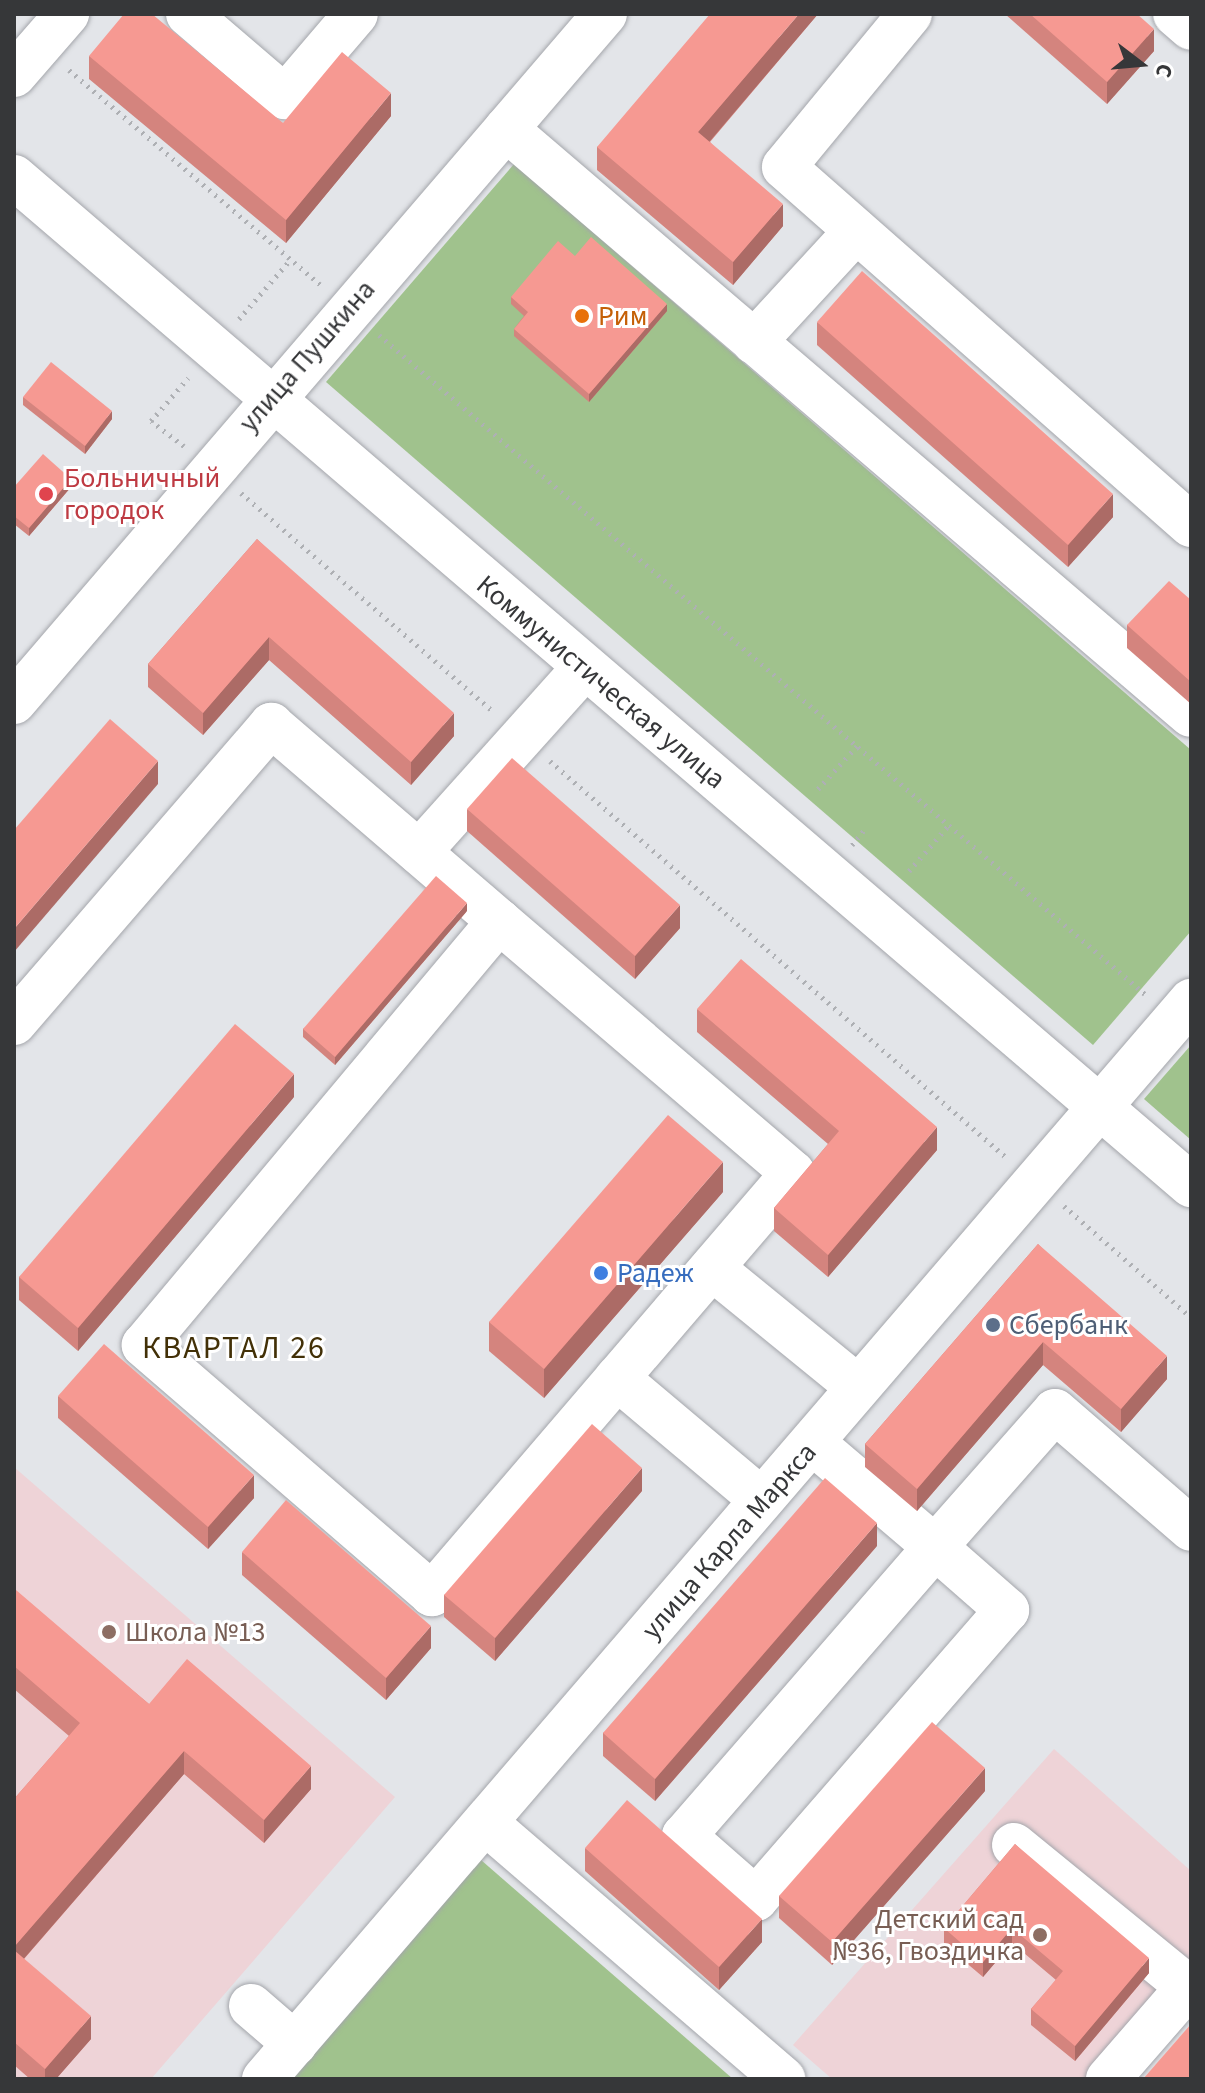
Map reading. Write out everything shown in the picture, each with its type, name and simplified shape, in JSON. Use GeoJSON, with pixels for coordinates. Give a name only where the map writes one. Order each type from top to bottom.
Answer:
{"type":"FeatureCollection","features":[{"type":"Feature","properties":{"kind":"street"},"geometry":{"type":"LineString","coordinates":[[188,14],[285,97],[356,14]]}},
{"type":"Feature","properties":{"kind":"street","name":"улица Пушкина"},"geometry":{"type":"LineString","coordinates":[[14,702],[268,400],[605,14]]}},
{"type":"Feature","properties":{"kind":"street"},"geometry":{"type":"LineString","coordinates":[[910,14],[784,167],[1191,525]]}},
{"type":"Feature","properties":{"kind":"street"},"geometry":{"type":"LineString","coordinates":[[1175,14],[1191,28]]}},
{"type":"Feature","properties":{"kind":"street"},"geometry":{"type":"LineString","coordinates":[[506,129],[1191,715]]}},
{"type":"Feature","properties":{"kind":"street","name":"Коммунистическая улица"},"geometry":{"type":"LineString","coordinates":[[14,177],[268,400],[1191,1185]]}},
{"type":"Feature","properties":{"kind":"street"},"geometry":{"type":"LineString","coordinates":[[754,342],[856,231]]}},
{"type":"Feature","properties":{"kind":"street"},"geometry":{"type":"LineString","coordinates":[[419,852],[584,668]]}},
{"type":"Feature","properties":{"kind":"street"},"geometry":{"type":"LineString","coordinates":[[14,1023],[271,725],[793,1173],[432,1594],[144,1345],[499,921]]}},
{"type":"Feature","properties":{"kind":"street","name":"улица Карла Маркса"},"geometry":{"type":"LineString","coordinates":[[264,2079],[487,1824],[1183,1010]]}},
{"type":"Feature","properties":{"kind":"street"},"geometry":{"type":"LineString","coordinates":[[712,1268],[858,1387]]}},
{"type":"Feature","properties":{"kind":"street"},"geometry":{"type":"LineString","coordinates":[[617,1378],[762,1500]]}},
{"type":"Feature","properties":{"kind":"street"},"geometry":{"type":"LineString","coordinates":[[813,1443],[935,1547],[1007,1610],[756,1899],[684,1836],[935,1547],[1055,1411],[1191,1529]]}},
{"type":"Feature","properties":{"kind":"street"},"geometry":{"type":"LineString","coordinates":[[487,1824],[783,2079]]}},
{"type":"Feature","properties":{"kind":"street"},"geometry":{"type":"LineString","coordinates":[[1014,1845],[1188,1987],[1108,2079]]}},
{"type":"Feature","properties":{"kind":"street"},"geometry":{"type":"LineString","coordinates":[[251,2006],[295,2044]]}},
{"type":"Feature","properties":{"kind":"path"},"geometry":{"type":"LineString","coordinates":[[41,45],[949,825],[1183,1010]]}},
{"type":"Feature","properties":{"kind":"path"},"geometry":{"type":"LineString","coordinates":[[818,789],[857,746]]}},
{"type":"Feature","properties":{"kind":"path"},"geometry":{"type":"LineString","coordinates":[[909,871],[949,825]]}},
{"type":"Feature","properties":{"kind":"path"},"geometry":{"type":"LineString","coordinates":[[1056,1200],[1191,1317]]}},
{"type":"Feature","properties":{"kind":"shaded area","name":"Школа №13"},"geometry":{"type":"Polygon","coordinates":[[[14,1467],[395,1797],[151,2079],[14,2079],[14,1467]]]}},
{"type":"Feature","properties":{"kind":"shaded area","name":"Детский сад №36, Гвоздичка"},"geometry":{"type":"Polygon","coordinates":[[[1054,1749],[1191,1871],[1191,1999],[1121,2079],[832,2079],[793,2045],[1054,1749]]]}},
{"type":"Feature","properties":{"kind":"green space"},"geometry":{"type":"Polygon","coordinates":[[[514,164],[1191,750],[1191,931],[1093,1045],[326,382],[514,164]]]}},
{"type":"Feature","properties":{"kind":"green space"},"geometry":{"type":"Polygon","coordinates":[[[1191,1045],[1191,1140],[1144,1099],[1191,1045]]]}},
{"type":"Feature","properties":{"kind":"green space"},"geometry":{"type":"Polygon","coordinates":[[[481,1860],[733,2079],[293,2079],[481,1860]]]}},
{"type":"Feature","properties":{"kind":"building"},"geometry":{"type":"Polygon","coordinates":[[[124,14],[152,14],[283,123],[342,52],[391,93],[286,220],[89,56],[124,14]]]}},
{"type":"Feature","properties":{"kind":"building"},"geometry":{"type":"Polygon","coordinates":[[[710,14],[799,14],[698,132],[783,204],[733,262],[597,147],[710,14]]]}},
{"type":"Feature","properties":{"kind":"building"},"geometry":{"type":"Polygon","coordinates":[[[1030,14],[1137,14],[1154,29],[1107,82],[1030,14]]]}},
{"type":"Feature","properties":{"kind":"building"},"geometry":{"type":"Polygon","coordinates":[[[591,237],[667,304],[589,394],[514,329],[528,312],[511,297],[558,241],[575,256],[591,237]]]}},
{"type":"Feature","properties":{"kind":"building"},"geometry":{"type":"Polygon","coordinates":[[[862,271],[1113,494],[1068,545],[817,322],[862,271]]]}},
{"type":"Feature","properties":{"kind":"building"},"geometry":{"type":"Polygon","coordinates":[[[51,362],[112,411],[85,446],[23,397],[51,362]]]}},
{"type":"Feature","properties":{"kind":"building"},"geometry":{"type":"Polygon","coordinates":[[[43,454],[71,479],[29,528],[14,516],[14,487],[43,454]]]}},
{"type":"Feature","properties":{"kind":"building"},"geometry":{"type":"Polygon","coordinates":[[[257,539],[454,713],[411,762],[269,637],[203,713],[148,664],[257,539]]]}},
{"type":"Feature","properties":{"kind":"building"},"geometry":{"type":"Polygon","coordinates":[[[1169,581],[1191,600],[1191,682],[1127,625],[1169,581]]]}},
{"type":"Feature","properties":{"kind":"building"},"geometry":{"type":"Polygon","coordinates":[[[110,719],[158,761],[14,929],[14,830],[110,719]]]}},
{"type":"Feature","properties":{"kind":"building"},"geometry":{"type":"Polygon","coordinates":[[[512,758],[680,905],[635,956],[467,809],[512,758]]]}},
{"type":"Feature","properties":{"kind":"building"},"geometry":{"type":"Polygon","coordinates":[[[436,876],[467,903],[335,1057],[303,1029],[436,876]]]}},
{"type":"Feature","properties":{"kind":"building"},"geometry":{"type":"Polygon","coordinates":[[[741,959],[937,1127],[828,1255],[774,1208],[839,1131],[697,1009],[741,959]]]}},
{"type":"Feature","properties":{"kind":"building"},"geometry":{"type":"Polygon","coordinates":[[[235,1024],[294,1074],[78,1328],[19,1277],[235,1024]]]}},
{"type":"Feature","properties":{"kind":"building"},"geometry":{"type":"Polygon","coordinates":[[[668,1115],[723,1162],[544,1369],[489,1322],[668,1115]]]}},
{"type":"Feature","properties":{"kind":"building"},"geometry":{"type":"Polygon","coordinates":[[[1038,1244],[1167,1356],[1121,1409],[1043,1342],[917,1489],[865,1444],[1038,1244]]]}},
{"type":"Feature","properties":{"kind":"building"},"geometry":{"type":"Polygon","coordinates":[[[104,1344],[254,1475],[208,1527],[58,1396],[104,1344]]]}},
{"type":"Feature","properties":{"kind":"building"},"geometry":{"type":"Polygon","coordinates":[[[592,1424],[642,1468],[495,1638],[444,1595],[592,1424]]]}},
{"type":"Feature","properties":{"kind":"building"},"geometry":{"type":"Polygon","coordinates":[[[825,1478],[877,1523],[655,1779],[603,1733],[825,1478]]]}},
{"type":"Feature","properties":{"kind":"building"},"geometry":{"type":"Polygon","coordinates":[[[286,1500],[431,1626],[386,1678],[242,1552],[286,1500]]]}},
{"type":"Feature","properties":{"kind":"building"},"geometry":{"type":"Polygon","coordinates":[[[16,1590],[149,1704],[187,1659],[311,1766],[264,1820],[184,1751],[14,1947],[14,1799],[80,1723],[14,1666],[16,1590]]]}},
{"type":"Feature","properties":{"kind":"building"},"geometry":{"type":"Polygon","coordinates":[[[932,1722],[985,1768],[832,1942],[779,1896],[932,1722]]]}},
{"type":"Feature","properties":{"kind":"building"},"geometry":{"type":"Polygon","coordinates":[[[627,1800],[762,1919],[719,1967],[585,1848],[627,1800]]]}},
{"type":"Feature","properties":{"kind":"building"},"geometry":{"type":"Polygon","coordinates":[[[1015,1844],[1149,1958],[1075,2046],[1031,2009],[1063,1971],[1012,1928],[983,1962],[944,1928],[1015,1844]]]}},
{"type":"Feature","properties":{"kind":"building"},"geometry":{"type":"Polygon","coordinates":[[[14,1950],[91,2016],[45,2069],[14,2042],[14,1950]]]}},
{"type":"Feature","properties":{"kind":"building"},"geometry":{"type":"Polygon","coordinates":[[[1191,2024],[1191,2079],[1143,2079],[1191,2024]]]}},
{"type":"Feature","properties":{"kind":"place","name":"Рим"},"geometry":{"type":"Point","coordinates":[582,316]}},
{"type":"Feature","properties":{"kind":"place","name":"Больничный городок"},"geometry":{"type":"Point","coordinates":[46,494]}},
{"type":"Feature","properties":{"kind":"place","name":"Радеж"},"geometry":{"type":"Point","coordinates":[601,1273]}},
{"type":"Feature","properties":{"kind":"place","name":"Сбербанк"},"geometry":{"type":"Point","coordinates":[993,1325]}},
{"type":"Feature","properties":{"kind":"place","name":"Школа №13"},"geometry":{"type":"Point","coordinates":[109,1632]}},
{"type":"Feature","properties":{"kind":"place","name":"Детский сад №36, Гвоздичка"},"geometry":{"type":"Point","coordinates":[1040,1935]}},
{"type":"Feature","properties":{"kind":"district","name":"КВАРТАЛ 26"},"geometry":{"type":"Point","coordinates":[234,1348]}}]}
